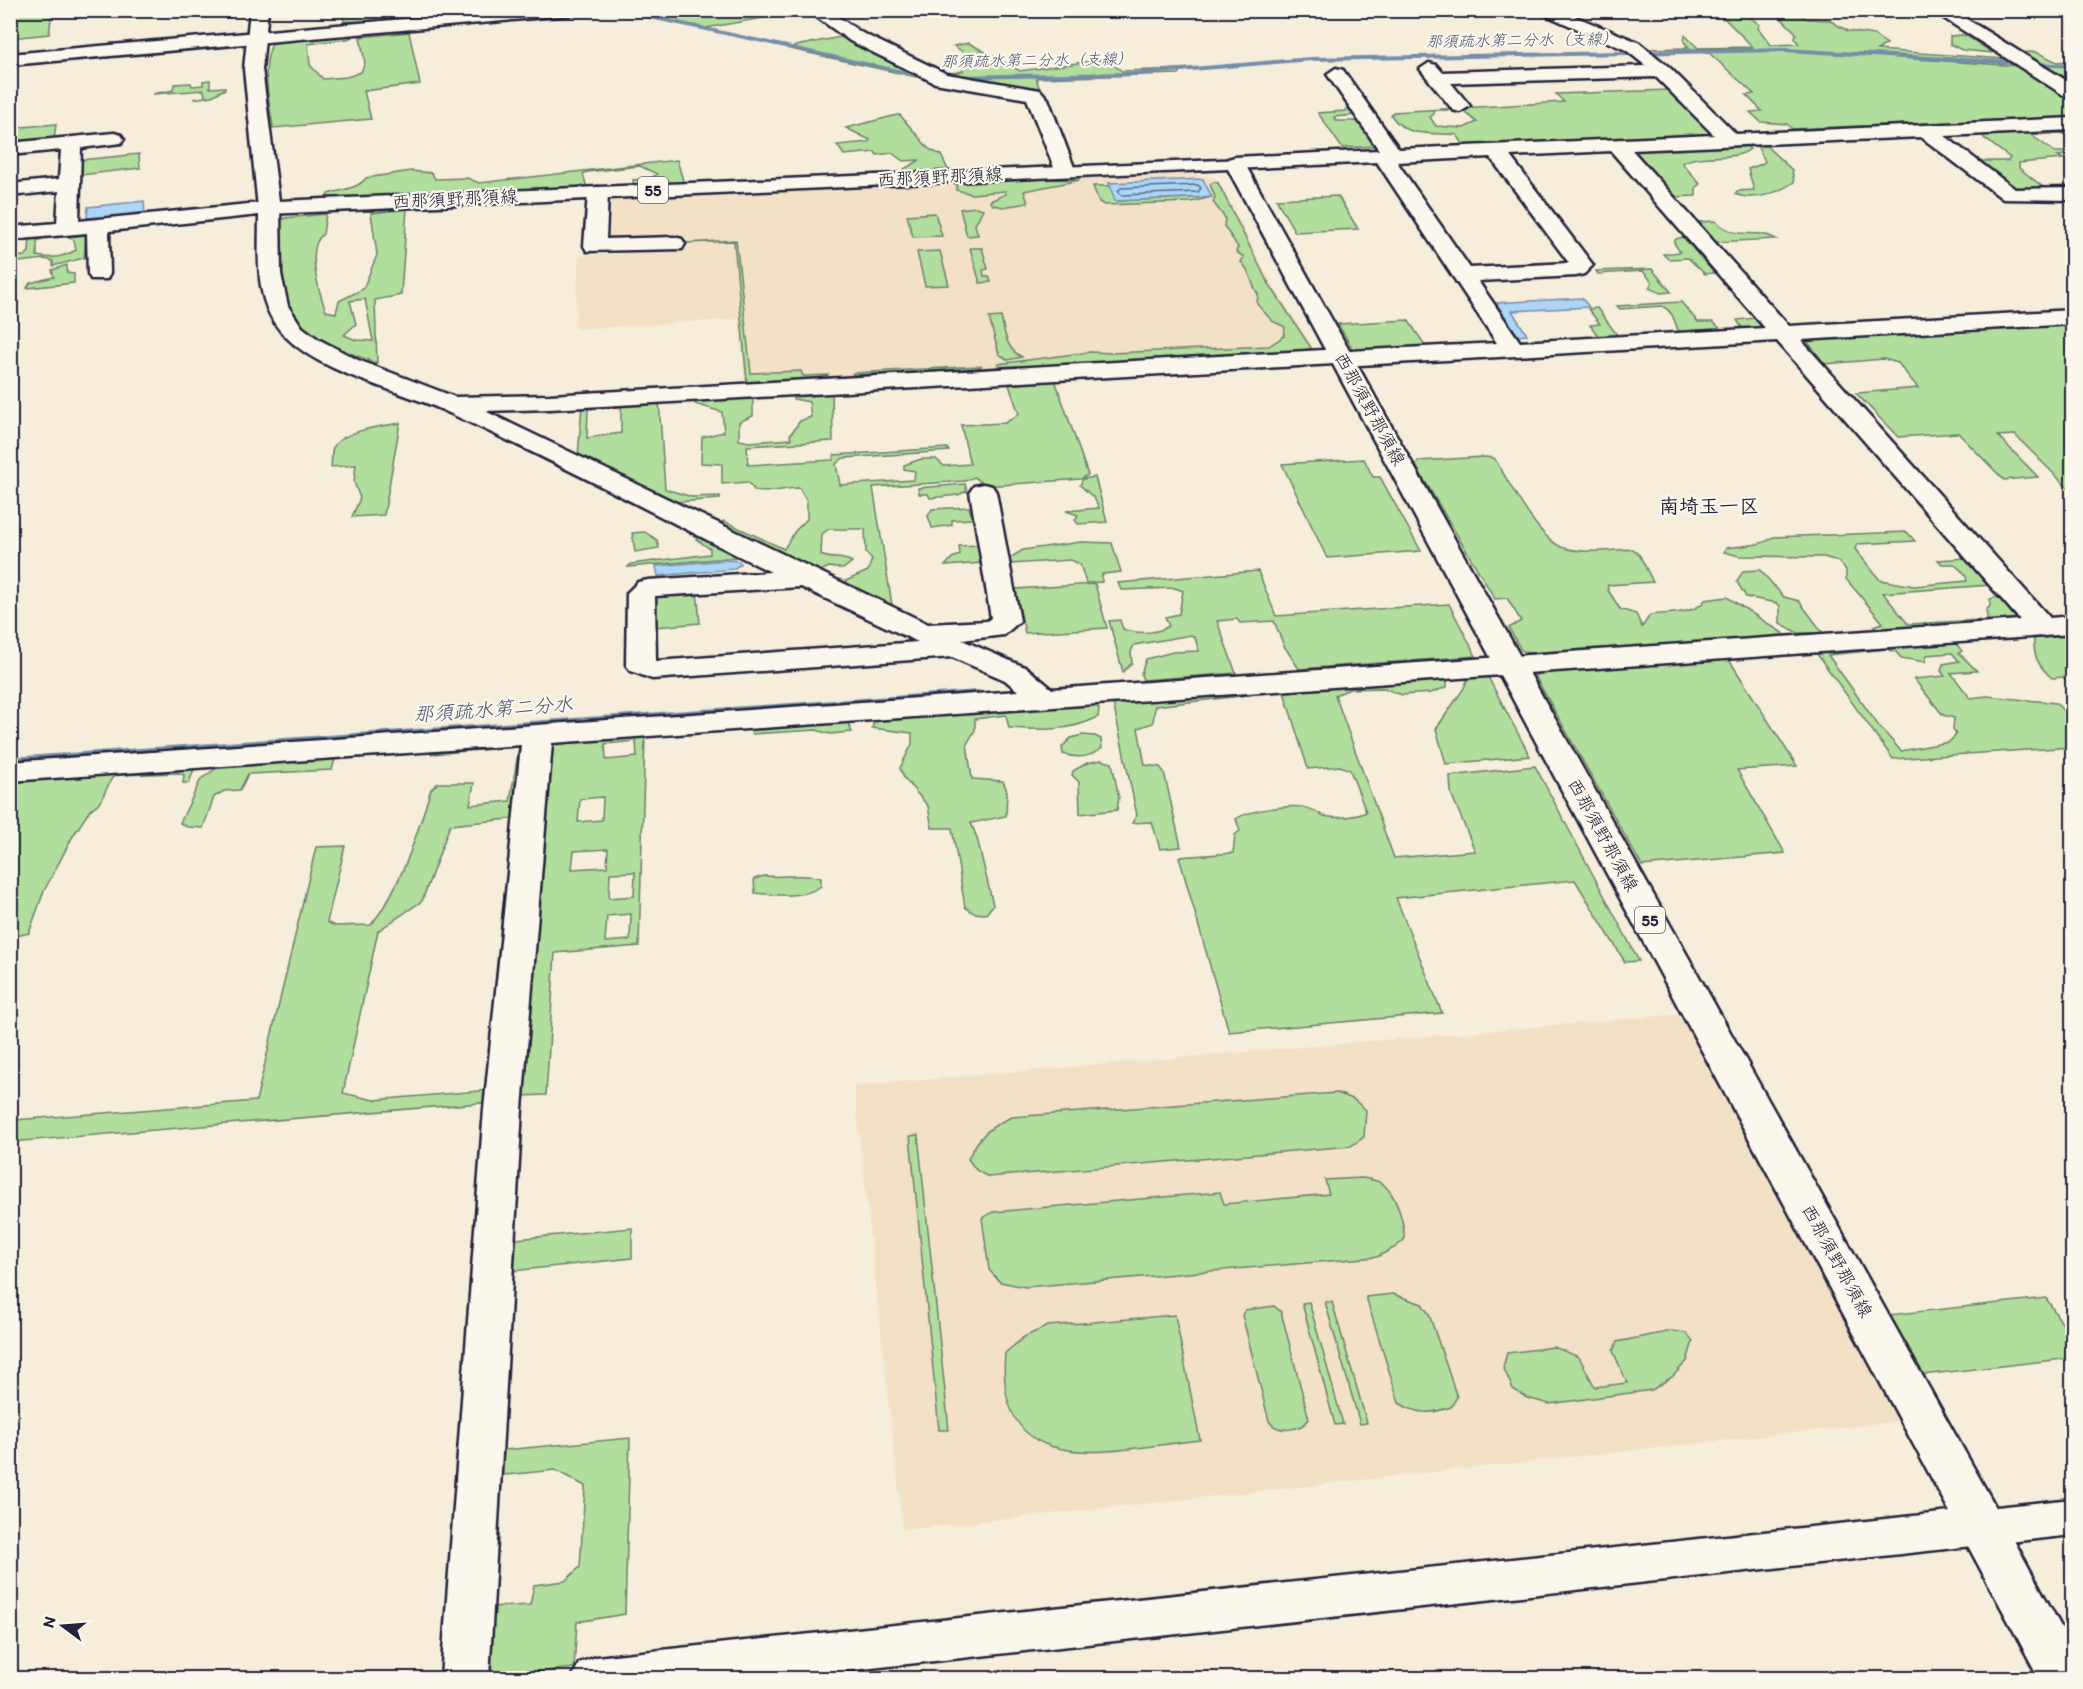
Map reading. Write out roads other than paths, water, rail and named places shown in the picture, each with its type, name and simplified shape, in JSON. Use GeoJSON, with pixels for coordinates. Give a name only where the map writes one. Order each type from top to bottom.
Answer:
{"type":"FeatureCollection","features":[{"type":"Feature","properties":{"kind":"street"},"geometry":{"type":"LineString","coordinates":[[259,10],[252,69],[269,208],[273,297],[283,320],[295,333],[321,350],[452,405],[803,578],[1016,674],[1044,697]]}},
{"type":"Feature","properties":{"kind":"street"},"geometry":{"type":"LineString","coordinates":[[10,60],[569,10]]}},
{"type":"Feature","properties":{"kind":"street"},"geometry":{"type":"LineString","coordinates":[[815,10],[856,37],[942,79],[1034,94],[1038,99],[1065,170]]}},
{"type":"Feature","properties":{"kind":"street"},"geometry":{"type":"LineString","coordinates":[[1542,10],[1632,46],[1644,54],[1730,139]]}},
{"type":"Feature","properties":{"kind":"street"},"geometry":{"type":"LineString","coordinates":[[1939,10],[2073,92]]}},
{"type":"Feature","properties":{"kind":"street"},"geometry":{"type":"LineString","coordinates":[[1460,106],[1433,74],[1662,71]]}},
{"type":"Feature","properties":{"kind":"street"},"geometry":{"type":"LineString","coordinates":[[1336,74],[1514,350]]}},
{"type":"Feature","properties":{"kind":"street"},"geometry":{"type":"LineString","coordinates":[[1235,163],[2073,124]]}},
{"type":"Feature","properties":{"kind":"street"},"geometry":{"type":"LineString","coordinates":[[1926,131],[2010,195],[2069,197]]}},
{"type":"Feature","properties":{"kind":"street"},"geometry":{"type":"LineString","coordinates":[[10,149],[114,139]]}},
{"type":"Feature","properties":{"kind":"street"},"geometry":{"type":"LineString","coordinates":[[68,228],[71,143]]}},
{"type":"Feature","properties":{"kind":"street"},"geometry":{"type":"LineString","coordinates":[[1617,146],[2042,627]]}},
{"type":"Feature","properties":{"kind":"street"},"geometry":{"type":"LineString","coordinates":[[1464,275],[1576,269],[1582,265],[1496,150]]}},
{"type":"Feature","properties":{"kind":"street","name":"西那須野那須線"},"geometry":{"type":"LineString","coordinates":[[10,234],[269,208],[1235,163],[1983,1526],[2064,1678]]}},
{"type":"Feature","properties":{"kind":"street"},"geometry":{"type":"LineString","coordinates":[[10,190],[69,184]]}},
{"type":"Feature","properties":{"kind":"street"},"geometry":{"type":"LineString","coordinates":[[598,193],[596,246],[674,244]]}},
{"type":"Feature","properties":{"kind":"street"},"geometry":{"type":"LineString","coordinates":[[98,225],[99,274]]}},
{"type":"Feature","properties":{"kind":"street"},"geometry":{"type":"LineString","coordinates":[[452,405],[1514,350],[2073,317]]}},
{"type":"Feature","properties":{"kind":"street"},"geometry":{"type":"LineString","coordinates":[[924,633],[994,629],[1006,621],[983,492]]}},
{"type":"Feature","properties":{"kind":"street"},"geometry":{"type":"LineString","coordinates":[[803,578],[648,588],[641,593],[641,665],[652,670],[955,648]]}},
{"type":"Feature","properties":{"kind":"street"},"geometry":{"type":"LineString","coordinates":[[10,772],[2073,625]]}},
{"type":"Feature","properties":{"kind":"street"},"geometry":{"type":"LineString","coordinates":[[465,1678],[503,1109],[537,735]]}},
{"type":"Feature","properties":{"kind":"street"},"geometry":{"type":"LineString","coordinates":[[596,1678],[2073,1516]]}},
{"type":"Feature","properties":{"kind":"water"},"geometry":{"type":"Polygon","coordinates":[[[1203,179],[1212,197],[1115,201],[1109,183],[1203,179]]]}},
{"type":"Feature","properties":{"kind":"water"},"geometry":{"type":"Polygon","coordinates":[[[144,201],[145,214],[87,218],[88,207],[144,201]]]}},
{"type":"Feature","properties":{"kind":"water"},"geometry":{"type":"Polygon","coordinates":[[[1582,298],[1589,307],[1512,311],[1527,335],[1518,336],[1496,303],[1582,298]]]}},
{"type":"Feature","properties":{"kind":"water"},"geometry":{"type":"Polygon","coordinates":[[[739,561],[741,564],[733,569],[658,576],[656,566],[739,561]]]}},
{"type":"Feature","properties":{"kind":"waterway","name":"那須疏水第二分水（支線）"},"geometry":{"type":"LineString","coordinates":[[555,16],[622,11],[931,77]]}},
{"type":"Feature","properties":{"kind":"waterway","name":"那須疏水第二分水（支線）"},"geometry":{"type":"LineString","coordinates":[[10,65],[539,18]]}},
{"type":"Feature","properties":{"kind":"waterway","name":"那須疏水第二分水（支線）"},"geometry":{"type":"LineString","coordinates":[[952,77],[1132,74],[1311,59],[1785,50],[2072,66]]}},
{"type":"Feature","properties":{"kind":"waterway","name":"那須疏水第二分水"},"geometry":{"type":"LineString","coordinates":[[10,760],[978,693]]}},
{"type":"Feature","properties":{"kind":"district","name":"南埼玉一区"},"geometry":{"type":"Point","coordinates":[1709,506]}}]}
